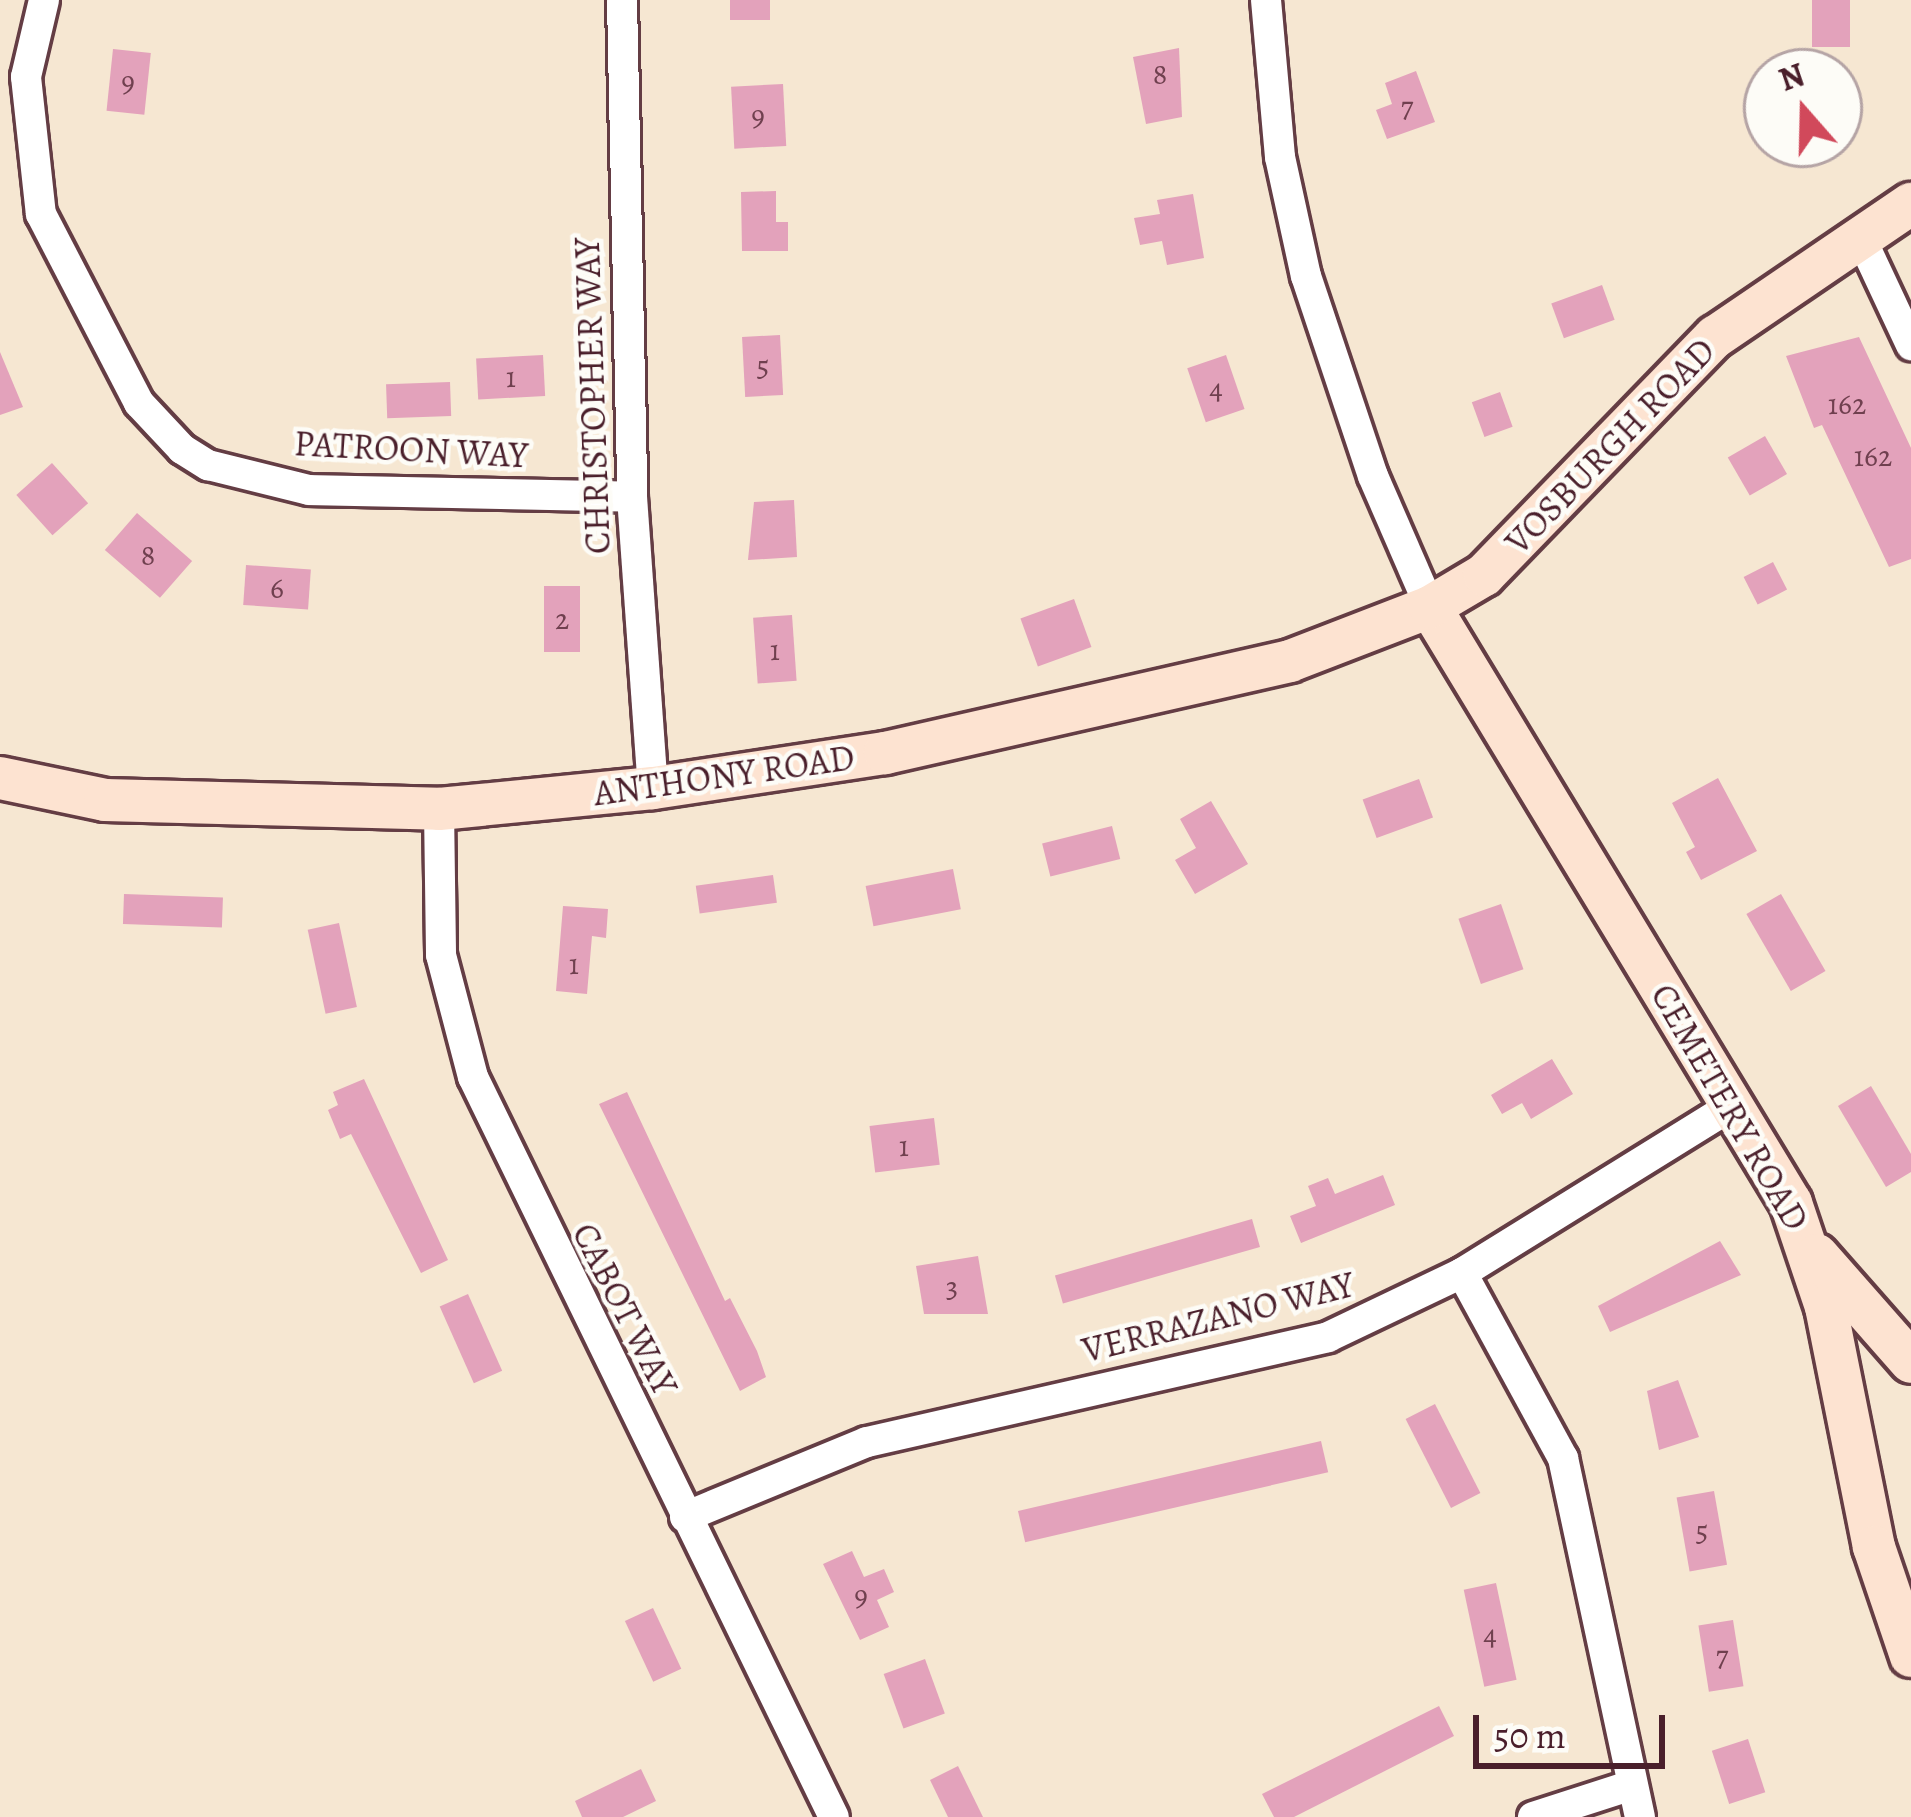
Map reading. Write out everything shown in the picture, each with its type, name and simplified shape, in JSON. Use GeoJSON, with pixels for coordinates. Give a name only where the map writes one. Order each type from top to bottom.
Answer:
{"type":"FeatureCollection","features":[{"type":"Feature","properties":{"kind":"street","name":"PATROON WAY"},"geometry":{"type":"LineString","coordinates":[[44,0],[26,77],[41,214],[140,403],[182,449],[208,465],[309,490],[632,497]]}},
{"type":"Feature","properties":{"kind":"street","name":"CHRISTOPHER WAY"},"geometry":{"type":"LineString","coordinates":[[622,0],[632,497],[653,788]]}},
{"type":"Feature","properties":{"kind":"street"},"geometry":{"type":"LineString","coordinates":[[1266,0],[1280,157],[1306,276],[1372,476],[1430,607]]}},
{"type":"Feature","properties":{"kind":"street","name":"VOSBURGH ROAD"},"geometry":{"type":"LineString","coordinates":[[1430,607],[1484,575],[1715,337],[1859,234],[1911,204]]}},
{"type":"Feature","properties":{"kind":"street"},"geometry":{"type":"LineString","coordinates":[[1859,234],[1911,346]]}},
{"type":"Feature","properties":{"kind":"street","name":"ANTHONY ROAD"},"geometry":{"type":"LineString","coordinates":[[0,778],[104,800],[439,808],[653,788],[885,753],[1127,702],[1290,661],[1430,607]]}},
{"type":"Feature","properties":{"kind":"street","name":"CEMETERY ROAD"},"geometry":{"type":"LineString","coordinates":[[1430,607],[1812,1249],[1874,1547],[1911,1656]]}},
{"type":"Feature","properties":{"kind":"street","name":"CABOT WAY"},"geometry":{"type":"LineString","coordinates":[[439,808],[441,955],[455,1029],[546,1239],[835,1817]]}},
{"type":"Feature","properties":{"kind":"street","name":"VERRAZANO WAY"},"geometry":{"type":"LineString","coordinates":[[686,1517],[867,1442],[1328,1337],[1462,1273],[1731,1106]]}},
{"type":"Feature","properties":{"kind":"street"},"geometry":{"type":"LineString","coordinates":[[1812,1249],[1911,1362]]}},
{"type":"Feature","properties":{"kind":"street"},"geometry":{"type":"LineString","coordinates":[[1462,1273],[1563,1457],[1629,1786],[1640,1817]]}},
{"type":"Feature","properties":{"kind":"street"},"geometry":{"type":"LineString","coordinates":[[1533,1817],[1629,1786]]}},
{"type":"Feature","properties":{"kind":"building"},"geometry":{"type":"Polygon","coordinates":[[[730,0],[770,0],[770,20],[730,20],[730,0]]]}},
{"type":"Feature","properties":{"kind":"building"},"geometry":{"type":"Polygon","coordinates":[[[1812,0],[1850,0],[1850,47],[1812,47],[1812,0]]]}},
{"type":"Feature","properties":{"kind":"building"},"geometry":{"type":"Polygon","coordinates":[[[1179,48],[1182,117],[1146,124],[1133,57],[1179,48]]]}},
{"type":"Feature","properties":{"kind":"building"},"geometry":{"type":"Polygon","coordinates":[[[113,49],[151,53],[144,115],[107,111],[113,49]]]}},
{"type":"Feature","properties":{"kind":"building"},"geometry":{"type":"Polygon","coordinates":[[[1416,71],[1435,122],[1387,139],[1376,110],[1392,104],[1385,83],[1416,71]]]}},
{"type":"Feature","properties":{"kind":"building"},"geometry":{"type":"Polygon","coordinates":[[[783,84],[786,146],[734,149],[731,87],[783,84]]]}},
{"type":"Feature","properties":{"kind":"building"},"geometry":{"type":"Polygon","coordinates":[[[776,191],[776,222],[788,222],[788,251],[742,251],[741,192],[776,191]]]}},
{"type":"Feature","properties":{"kind":"building"},"geometry":{"type":"Polygon","coordinates":[[[1193,194],[1204,258],[1167,265],[1162,241],[1140,245],[1134,218],[1160,214],[1157,200],[1193,194]]]}},
{"type":"Feature","properties":{"kind":"building"},"geometry":{"type":"Polygon","coordinates":[[[1602,285],[1615,320],[1564,338],[1551,303],[1602,285]]]}},
{"type":"Feature","properties":{"kind":"building"},"geometry":{"type":"Polygon","coordinates":[[[780,335],[783,395],[745,397],[742,337],[780,335]]]}},
{"type":"Feature","properties":{"kind":"building"},"geometry":{"type":"Polygon","coordinates":[[[1859,337],[1911,448],[1911,559],[1889,567],[1822,425],[1814,428],[1786,356],[1859,337]]]}},
{"type":"Feature","properties":{"kind":"building"},"geometry":{"type":"Polygon","coordinates":[[[0,352],[23,407],[0,415],[0,352]]]}},
{"type":"Feature","properties":{"kind":"building"},"geometry":{"type":"Polygon","coordinates":[[[543,355],[545,396],[478,399],[476,359],[543,355]]]}},
{"type":"Feature","properties":{"kind":"building"},"geometry":{"type":"Polygon","coordinates":[[[1226,355],[1245,409],[1206,422],[1187,368],[1226,355]]]}},
{"type":"Feature","properties":{"kind":"building"},"geometry":{"type":"Polygon","coordinates":[[[450,382],[451,416],[387,418],[386,384],[450,382]]]}},
{"type":"Feature","properties":{"kind":"building"},"geometry":{"type":"Polygon","coordinates":[[[1500,392],[1513,427],[1484,437],[1472,402],[1500,392]]]}},
{"type":"Feature","properties":{"kind":"building"},"geometry":{"type":"Polygon","coordinates":[[[1765,436],[1787,474],[1750,496],[1728,458],[1765,436]]]}},
{"type":"Feature","properties":{"kind":"building"},"geometry":{"type":"Polygon","coordinates":[[[52,463],[88,503],[52,535],[16,495],[52,463]]]}},
{"type":"Feature","properties":{"kind":"building"},"geometry":{"type":"Polygon","coordinates":[[[794,500],[797,557],[748,560],[754,502],[794,500]]]}},
{"type":"Feature","properties":{"kind":"building"},"geometry":{"type":"Polygon","coordinates":[[[137,513],[192,561],[160,598],[105,550],[137,513]]]}},
{"type":"Feature","properties":{"kind":"building"},"geometry":{"type":"Polygon","coordinates":[[[1773,562],[1787,590],[1758,605],[1744,577],[1773,562]]]}},
{"type":"Feature","properties":{"kind":"building"},"geometry":{"type":"Polygon","coordinates":[[[246,565],[311,570],[308,609],[243,605],[246,565]]]}},
{"type":"Feature","properties":{"kind":"building"},"geometry":{"type":"Polygon","coordinates":[[[544,586],[580,586],[580,652],[544,652],[544,586]]]}},
{"type":"Feature","properties":{"kind":"building"},"geometry":{"type":"Polygon","coordinates":[[[1074,599],[1091,647],[1038,666],[1020,618],[1074,599]]]}},
{"type":"Feature","properties":{"kind":"building"},"geometry":{"type":"Polygon","coordinates":[[[792,615],[797,681],[758,684],[753,618],[792,615]]]}},
{"type":"Feature","properties":{"kind":"building"},"geometry":{"type":"Polygon","coordinates":[[[1718,778],[1757,851],[1701,880],[1686,852],[1695,847],[1672,803],[1718,778]]]}},
{"type":"Feature","properties":{"kind":"building"},"geometry":{"type":"Polygon","coordinates":[[[1419,779],[1433,818],[1377,838],[1363,800],[1419,779]]]}},
{"type":"Feature","properties":{"kind":"building"},"geometry":{"type":"Polygon","coordinates":[[[1211,801],[1248,864],[1195,894],[1175,860],[1196,848],[1180,819],[1211,801]]]}},
{"type":"Feature","properties":{"kind":"building"},"geometry":{"type":"Polygon","coordinates":[[[1112,826],[1120,859],[1050,876],[1042,843],[1112,826]]]}},
{"type":"Feature","properties":{"kind":"building"},"geometry":{"type":"Polygon","coordinates":[[[953,869],[961,909],[873,926],[866,886],[953,869]]]}},
{"type":"Feature","properties":{"kind":"building"},"geometry":{"type":"Polygon","coordinates":[[[773,875],[777,903],[700,914],[696,886],[773,875]]]}},
{"type":"Feature","properties":{"kind":"building"},"geometry":{"type":"Polygon","coordinates":[[[124,894],[223,897],[222,927],[123,924],[124,894]]]}},
{"type":"Feature","properties":{"kind":"building"},"geometry":{"type":"Polygon","coordinates":[[[1781,894],[1826,971],[1791,991],[1746,914],[1781,894]]]}},
{"type":"Feature","properties":{"kind":"building"},"geometry":{"type":"Polygon","coordinates":[[[1501,904],[1523,969],[1481,984],[1458,919],[1501,904]]]}},
{"type":"Feature","properties":{"kind":"building"},"geometry":{"type":"Polygon","coordinates":[[[563,906],[608,909],[606,938],[592,936],[587,994],[556,991],[563,906]]]}},
{"type":"Feature","properties":{"kind":"building"},"geometry":{"type":"Polygon","coordinates":[[[339,923],[357,1007],[326,1014],[308,930],[339,923]]]}},
{"type":"Feature","properties":{"kind":"building"},"geometry":{"type":"Polygon","coordinates":[[[1552,1059],[1573,1094],[1531,1119],[1522,1103],[1502,1114],[1491,1095],[1552,1059]]]}},
{"type":"Feature","properties":{"kind":"building"},"geometry":{"type":"Polygon","coordinates":[[[364,1079],[448,1260],[421,1273],[351,1134],[340,1139],[328,1110],[338,1105],[333,1092],[364,1079]]]}},
{"type":"Feature","properties":{"kind":"building"},"geometry":{"type":"Polygon","coordinates":[[[1871,1086],[1911,1154],[1911,1172],[1886,1187],[1838,1106],[1871,1086]]]}},
{"type":"Feature","properties":{"kind":"building"},"geometry":{"type":"Polygon","coordinates":[[[627,1092],[725,1301],[730,1298],[757,1351],[766,1377],[740,1391],[599,1104],[627,1092]]]}},
{"type":"Feature","properties":{"kind":"building"},"geometry":{"type":"Polygon","coordinates":[[[934,1118],[940,1165],[875,1173],[869,1126],[934,1118]]]}},
{"type":"Feature","properties":{"kind":"building"},"geometry":{"type":"Polygon","coordinates":[[[1383,1175],[1395,1205],[1301,1243],[1290,1216],[1316,1206],[1308,1186],[1328,1178],[1335,1194],[1383,1175]]]}},
{"type":"Feature","properties":{"kind":"building"},"geometry":{"type":"Polygon","coordinates":[[[1252,1219],[1260,1247],[1063,1303],[1055,1276],[1252,1219]]]}},
{"type":"Feature","properties":{"kind":"building"},"geometry":{"type":"Polygon","coordinates":[[[1720,1241],[1741,1275],[1610,1332],[1598,1306],[1720,1241]]]}},
{"type":"Feature","properties":{"kind":"building"},"geometry":{"type":"Polygon","coordinates":[[[978,1256],[988,1314],[924,1314],[916,1266],[978,1256]]]}},
{"type":"Feature","properties":{"kind":"building"},"geometry":{"type":"Polygon","coordinates":[[[468,1294],[502,1371],[474,1383],[440,1307],[468,1294]]]}},
{"type":"Feature","properties":{"kind":"building"},"geometry":{"type":"Polygon","coordinates":[[[1678,1380],[1699,1437],[1659,1450],[1647,1391],[1678,1380]]]}},
{"type":"Feature","properties":{"kind":"building"},"geometry":{"type":"Polygon","coordinates":[[[1435,1404],[1480,1493],[1451,1508],[1406,1419],[1435,1404]]]}},
{"type":"Feature","properties":{"kind":"building"},"geometry":{"type":"Polygon","coordinates":[[[1321,1441],[1328,1472],[1025,1542],[1018,1511],[1321,1441]]]}},
{"type":"Feature","properties":{"kind":"building"},"geometry":{"type":"Polygon","coordinates":[[[1714,1491],[1727,1565],[1690,1571],[1677,1498],[1714,1491]]]}},
{"type":"Feature","properties":{"kind":"building"},"geometry":{"type":"Polygon","coordinates":[[[852,1551],[864,1577],[884,1569],[894,1592],[877,1600],[889,1627],[860,1640],[823,1564],[852,1551]]]}},
{"type":"Feature","properties":{"kind":"building"},"geometry":{"type":"Polygon","coordinates":[[[1496,1583],[1517,1680],[1484,1687],[1464,1590],[1496,1583]]]}},
{"type":"Feature","properties":{"kind":"building"},"geometry":{"type":"Polygon","coordinates":[[[653,1608],[681,1669],[653,1682],[625,1621],[653,1608]]]}},
{"type":"Feature","properties":{"kind":"building"},"geometry":{"type":"Polygon","coordinates":[[[1733,1620],[1743,1686],[1709,1692],[1698,1625],[1733,1620]]]}},
{"type":"Feature","properties":{"kind":"building"},"geometry":{"type":"Polygon","coordinates":[[[925,1659],[945,1714],[903,1729],[884,1674],[925,1659]]]}},
{"type":"Feature","properties":{"kind":"building"},"geometry":{"type":"Polygon","coordinates":[[[1439,1706],[1454,1736],[1294,1817],[1274,1817],[1262,1794],[1439,1706]]]}},
{"type":"Feature","properties":{"kind":"building"},"geometry":{"type":"Polygon","coordinates":[[[1748,1739],[1765,1792],[1729,1804],[1712,1751],[1748,1739]]]}},
{"type":"Feature","properties":{"kind":"building"},"geometry":{"type":"Polygon","coordinates":[[[958,1766],[983,1817],[948,1817],[930,1780],[958,1766]]]}},
{"type":"Feature","properties":{"kind":"building"},"geometry":{"type":"Polygon","coordinates":[[[641,1769],[656,1801],[623,1817],[582,1817],[575,1801],[641,1769]]]}}]}
